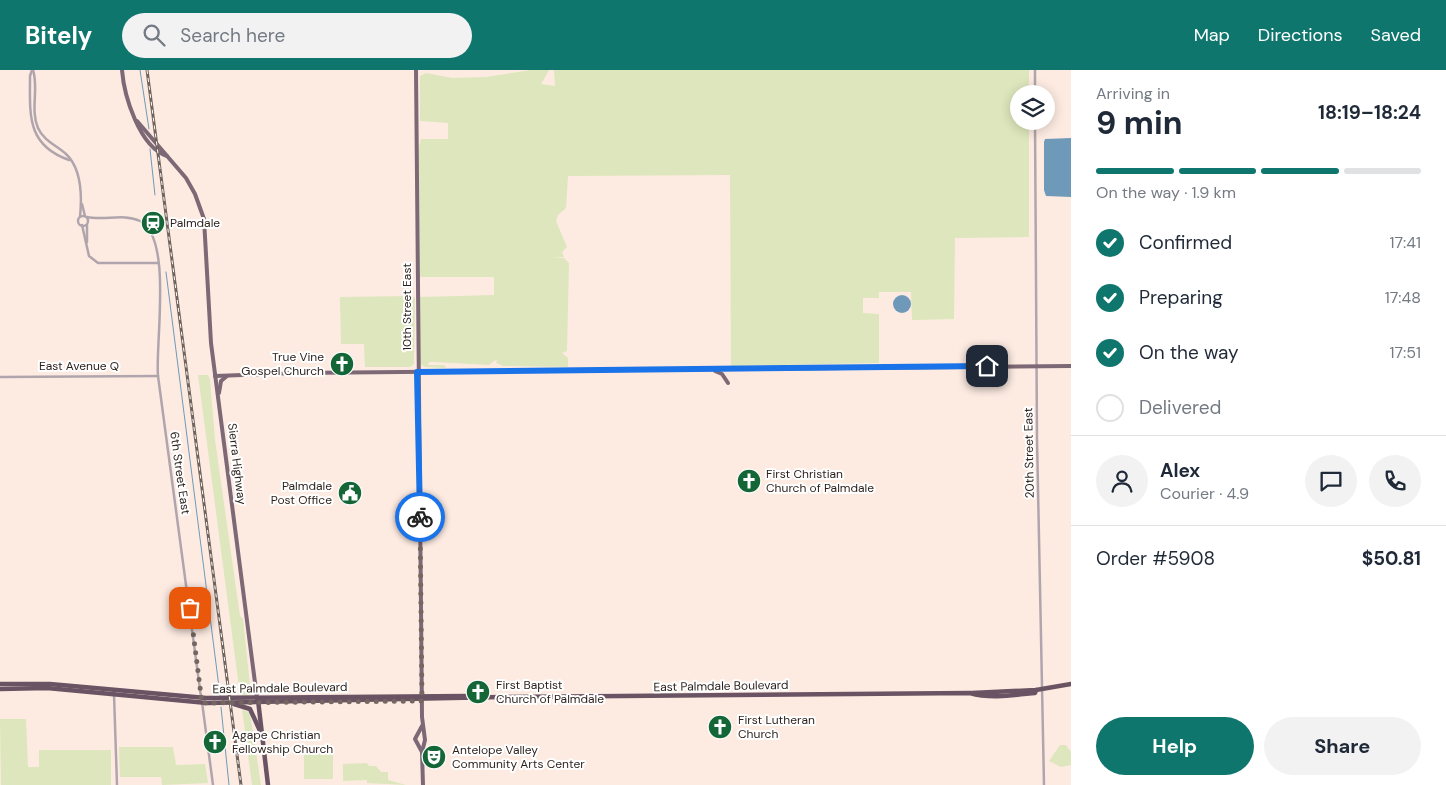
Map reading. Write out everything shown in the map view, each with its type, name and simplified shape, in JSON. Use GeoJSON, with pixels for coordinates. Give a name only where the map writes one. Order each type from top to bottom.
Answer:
{"type":"FeatureCollection","features":[{"type":"Feature","properties":{"kind":"highway","name":"East Palmdale Boulevard"},"geometry":{"type":"LineString","coordinates":[[0,684],[50,684],[114,693]]}},
{"type":"Feature","properties":{"kind":"highway","name":"East Palmdale Boulevard"},"geometry":{"type":"LineString","coordinates":[[202,701],[422,699],[466,696],[470,698],[972,693],[1042,690],[1071,684]]}},
{"type":"Feature","properties":{"kind":"highway","name":"East Palmdale Boulevard"},"geometry":{"type":"LineString","coordinates":[[0,689],[47,688],[232,703],[258,700]]}},
{"type":"Feature","properties":{"kind":"highway","name":"East Palmdale Boulevard"},"geometry":{"type":"LineString","coordinates":[[972,693],[1016,695],[1035,693],[1036,690]]}},
{"type":"Feature","properties":{"kind":"highway"},"geometry":{"type":"LineString","coordinates":[[984,695],[1003,691]]}},
{"type":"Feature","properties":{"kind":"highway","name":"Sierra Highway"},"geometry":{"type":"LineString","coordinates":[[258,700],[268,785]]}},
{"type":"Feature","properties":{"kind":"highway"},"geometry":{"type":"LineString","coordinates":[[232,703],[250,709],[257,728],[262,735]]}},
{"type":"Feature","properties":{"kind":"main road","name":"Sierra Highway"},"geometry":{"type":"LineString","coordinates":[[122,70],[125,92],[137,122],[186,178],[198,200],[204,219],[207,245],[209,324],[258,700]]}},
{"type":"Feature","properties":{"kind":"main road","name":"10th Street East"},"geometry":{"type":"LineString","coordinates":[[416,70],[417,372],[422,699],[425,736],[421,743]]}},
{"type":"Feature","properties":{"kind":"main road"},"geometry":{"type":"LineString","coordinates":[[215,376],[417,372],[1071,366]]}},
{"type":"Feature","properties":{"kind":"main road"},"geometry":{"type":"LineString","coordinates":[[713,370],[722,374],[728,383]]}},
{"type":"Feature","properties":{"kind":"main road"},"geometry":{"type":"LineString","coordinates":[[218,395],[221,380],[230,375]]}},
{"type":"Feature","properties":{"kind":"main road","name":"10th Street East"},"geometry":{"type":"LineString","coordinates":[[419,734],[423,724]]}},
{"type":"Feature","properties":{"kind":"main road"},"geometry":{"type":"LineString","coordinates":[[423,785],[421,743],[415,739],[419,734],[425,736]]}},
{"type":"Feature","properties":{"kind":"street"},"geometry":{"type":"LineString","coordinates":[[32,70],[30,116],[32,128],[46,147],[70,160],[78,175],[81,200],[87,224],[86,243]]}},
{"type":"Feature","properties":{"kind":"street"},"geometry":{"type":"LineString","coordinates":[[1035,70],[1035,85]]}},
{"type":"Feature","properties":{"kind":"street","name":"20th Street East"},"geometry":{"type":"LineString","coordinates":[[1035,130],[1036,365],[1044,785]]}},
{"type":"Feature","properties":{"kind":"street"},"geometry":{"type":"LineString","coordinates":[[81,200],[78,221],[82,225],[90,258],[98,263],[158,263]]}},
{"type":"Feature","properties":{"kind":"street","name":"6th Street East"},"geometry":{"type":"LineString","coordinates":[[80,217],[131,218],[144,224],[151,234],[158,263],[162,290],[157,348],[158,376],[213,785]]}},
{"type":"Feature","properties":{"kind":"street"},"geometry":{"type":"LineString","coordinates":[[82,225],[87,224]]}},
{"type":"Feature","properties":{"kind":"street","name":"East Avenue Q"},"geometry":{"type":"LineString","coordinates":[[0,377],[158,376]]}},
{"type":"Feature","properties":{"kind":"street"},"geometry":{"type":"LineString","coordinates":[[114,693],[117,785]]}},
{"type":"Feature","properties":{"kind":"green space"},"geometry":{"type":"Polygon","coordinates":[[[531,70],[549,70],[541,84],[555,86],[554,70],[1029,70],[1029,85],[1010,85],[1010,130],[1029,130],[1029,237],[955,238],[954,319],[912,320],[911,292],[879,292],[879,298],[863,298],[863,313],[879,314],[879,363],[731,366],[730,175],[568,176],[566,208],[558,215],[556,221],[567,247],[562,252],[564,257],[552,257],[564,258],[569,263],[567,351],[562,353],[568,358],[568,367],[503,366],[496,363],[497,359],[489,365],[429,362],[428,365],[444,365],[446,368],[425,367],[420,364],[420,297],[494,295],[494,277],[420,277],[419,147],[421,139],[448,139],[448,123],[420,121],[420,76],[426,73],[452,78],[486,77],[531,70]]]}},
{"type":"Feature","properties":{"kind":"green space"},"geometry":{"type":"Polygon","coordinates":[[[412,296],[415,298],[414,364],[410,367],[365,367],[364,344],[341,344],[340,297],[412,296]]]}},
{"type":"Feature","properties":{"kind":"green space"},"geometry":{"type":"Polygon","coordinates":[[[198,375],[208,375],[210,380],[215,440],[240,616],[243,619],[251,695],[240,695],[198,375]]]}},
{"type":"Feature","properties":{"kind":"green space"},"geometry":{"type":"Polygon","coordinates":[[[242,709],[250,713],[261,785],[252,785],[242,709]]]}},
{"type":"Feature","properties":{"kind":"green space"},"geometry":{"type":"Polygon","coordinates":[[[0,719],[26,719],[28,767],[39,767],[39,750],[111,750],[111,785],[1,785],[0,719]]]}},
{"type":"Feature","properties":{"kind":"green space"},"geometry":{"type":"Polygon","coordinates":[[[304,745],[333,746],[333,779],[304,779],[304,745]]]}},
{"type":"Feature","properties":{"kind":"green space"},"geometry":{"type":"Polygon","coordinates":[[[1060,745],[1066,745],[1071,752],[1071,765],[1061,767],[1049,761],[1060,745]]]}},
{"type":"Feature","properties":{"kind":"green space"},"geometry":{"type":"Polygon","coordinates":[[[119,747],[173,747],[176,765],[205,764],[208,783],[162,785],[161,777],[120,777],[119,747]]]}},
{"type":"Feature","properties":{"kind":"green space"},"geometry":{"type":"Polygon","coordinates":[[[367,763],[369,766],[376,766],[381,772],[388,772],[388,780],[406,785],[367,783],[367,780],[343,781],[343,764],[367,763]]]}},
{"type":"Feature","properties":{"kind":"water"},"geometry":{"type":"Polygon","coordinates":[[[1071,138],[1071,197],[1046,196],[1044,190],[1045,139],[1071,138]]]}},
{"type":"Feature","properties":{"kind":"water"},"geometry":{"type":"Polygon","coordinates":[[[898,295],[906,295],[911,300],[909,311],[898,313],[893,308],[893,300],[898,295]]]}},
{"type":"Feature","properties":{"kind":"waterway"},"geometry":{"type":"LineString","coordinates":[[140,70],[149,129]]}},
{"type":"Feature","properties":{"kind":"waterway"},"geometry":{"type":"LineString","coordinates":[[150,149],[155,195]]}},
{"type":"Feature","properties":{"kind":"waterway"},"geometry":{"type":"LineString","coordinates":[[166,272],[220,695]]}},
{"type":"Feature","properties":{"kind":"waterway"},"geometry":{"type":"LineString","coordinates":[[221,707],[229,785]]}},
{"type":"Feature","properties":{"kind":"railway"},"geometry":{"type":"LineString","coordinates":[[147,70],[241,785]]}},
{"type":"Feature","properties":{"kind":"way so far"},"geometry":{"type":"LineString","coordinates":[[190,608],[202,703],[422,701],[420,517]]}},
{"type":"Feature","properties":{"kind":"place","name":"Palmdale"},"geometry":{"type":"Point","coordinates":[153,223]}},
{"type":"Feature","properties":{"kind":"place","name":"True Vine Gospel Church"},"geometry":{"type":"Point","coordinates":[342,364]}},
{"type":"Feature","properties":{"kind":"place","name":"First Christian Church of Palmdale"},"geometry":{"type":"Point","coordinates":[749,481]}},
{"type":"Feature","properties":{"kind":"place","name":"Palmdale Post Office"},"geometry":{"type":"Point","coordinates":[350,493]}},
{"type":"Feature","properties":{"kind":"place","name":"First Baptist Church of Palmdale"},"geometry":{"type":"Point","coordinates":[478,692]}},
{"type":"Feature","properties":{"kind":"place","name":"First Lutheran Church"},"geometry":{"type":"Point","coordinates":[720,727]}},
{"type":"Feature","properties":{"kind":"place","name":"Agape Christian Fellowship Church"},"geometry":{"type":"Point","coordinates":[215,742]}},
{"type":"Feature","properties":{"kind":"place","name":"Antelope Valley Community Arts Center"},"geometry":{"type":"Point","coordinates":[434,757]}},
{"type":"Feature","properties":{"kind":"route"},"geometry":{"type":"LineString","coordinates":[[420,517],[417,372],[987,366]]}}]}
